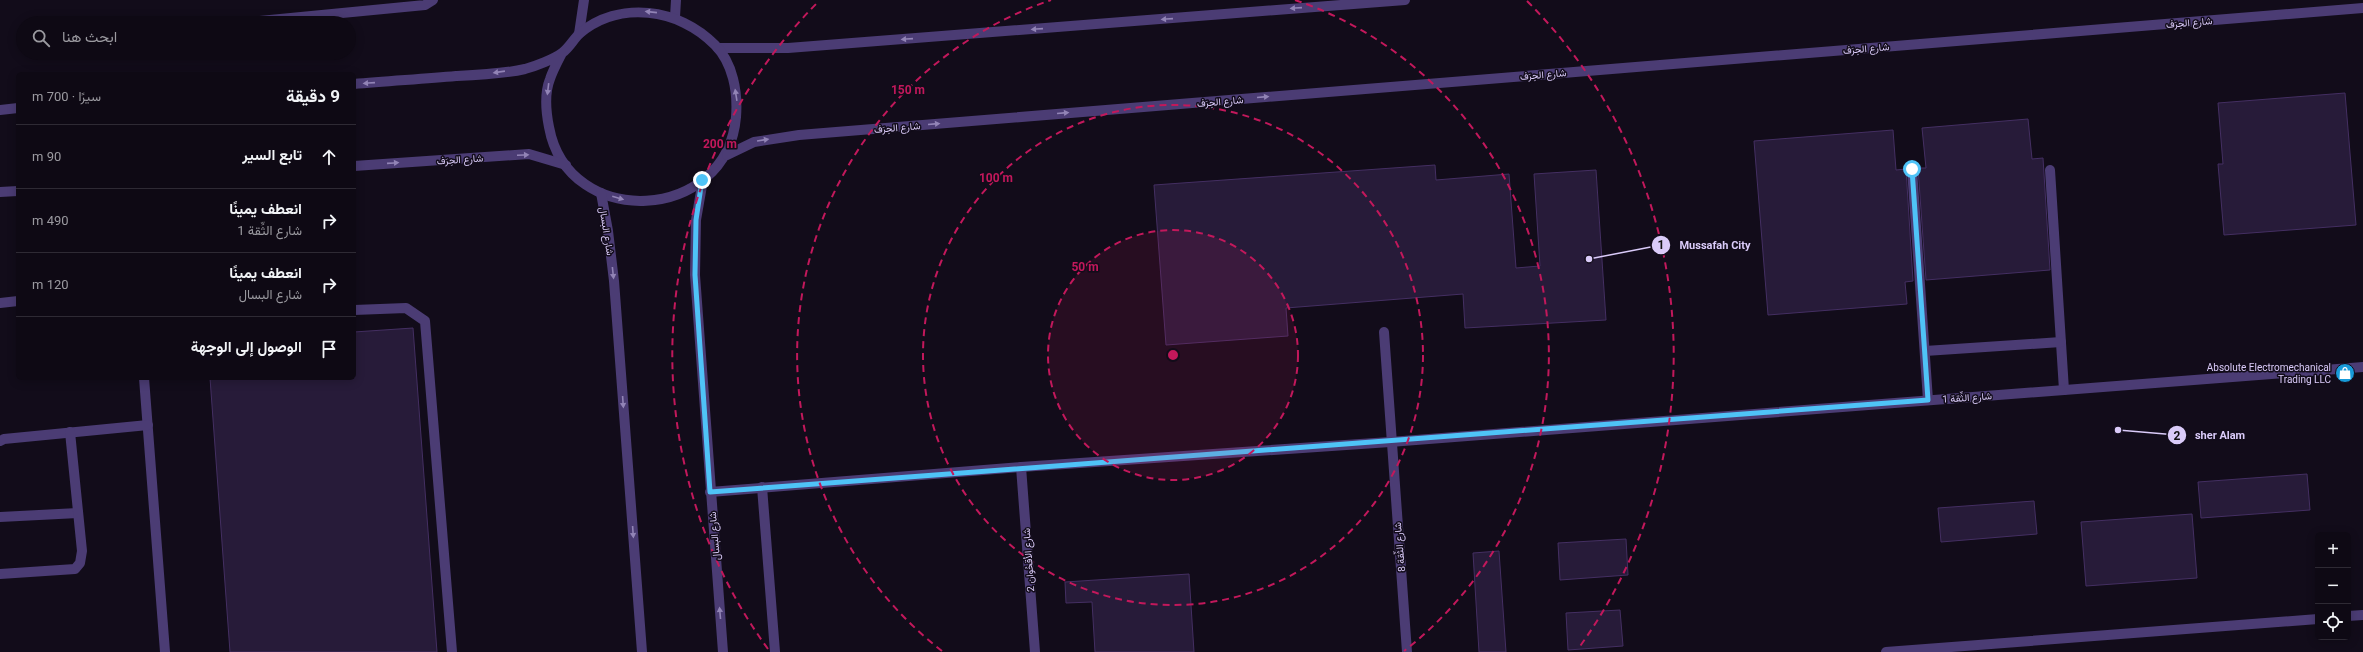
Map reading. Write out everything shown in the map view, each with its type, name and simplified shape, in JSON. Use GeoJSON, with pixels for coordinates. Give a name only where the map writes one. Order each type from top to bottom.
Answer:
{"type":"FeatureCollection","features":[{"type":"Feature","properties":{"kind":"street"},"geometry":{"type":"LineString","coordinates":[[311,16],[425,5],[433,0]]}},
{"type":"Feature","properties":{"kind":"street"},"geometry":{"type":"LineString","coordinates":[[579,34],[584,0]]}},
{"type":"Feature","properties":{"kind":"street"},"geometry":{"type":"LineString","coordinates":[[675,17],[676,0]]}},
{"type":"Feature","properties":{"kind":"street"},"geometry":{"type":"LineString","coordinates":[[718,48],[788,48],[1405,0]]}},
{"type":"Feature","properties":{"kind":"street","name":"شارع الحِرَف"},"geometry":{"type":"LineString","coordinates":[[726,155],[754,142],[800,135],[2363,8]]}},
{"type":"Feature","properties":{"kind":"street"},"geometry":{"type":"LineString","coordinates":[[650,11],[675,17],[691,24],[718,48],[732,73],[738,100],[735,128],[726,155],[702,180],[684,192],[664,200],[643,202],[621,200],[601,193],[581,181],[566,165],[551,139],[545,109],[549,80],[562,53],[579,34],[600,20],[625,12],[650,11]]}},
{"type":"Feature","properties":{"kind":"street"},"geometry":{"type":"LineString","coordinates":[[356,84],[485,74],[526,68],[562,53]]}},
{"type":"Feature","properties":{"kind":"street"},"geometry":{"type":"LineString","coordinates":[[0,110],[16,108]]}},
{"type":"Feature","properties":{"kind":"street","name":"شارع الحِرَف"},"geometry":{"type":"LineString","coordinates":[[356,166],[529,154],[566,165]]}},
{"type":"Feature","properties":{"kind":"street"},"geometry":{"type":"LineString","coordinates":[[1912,169],[1928,400]]}},
{"type":"Feature","properties":{"kind":"street"},"geometry":{"type":"LineString","coordinates":[[2050,170],[2064,390]]}},
{"type":"Feature","properties":{"kind":"street","name":"شارع البسال"},"geometry":{"type":"LineString","coordinates":[[702,180],[696,220],[695,275],[723,652]]}},
{"type":"Feature","properties":{"kind":"street"},"geometry":{"type":"LineString","coordinates":[[0,192],[16,191]]}},
{"type":"Feature","properties":{"kind":"street","name":"شارع البسال"},"geometry":{"type":"LineString","coordinates":[[601,193],[608,231],[614,281],[642,652]]}},
{"type":"Feature","properties":{"kind":"street"},"geometry":{"type":"LineString","coordinates":[[0,303],[16,301]]}},
{"type":"Feature","properties":{"kind":"street"},"geometry":{"type":"LineString","coordinates":[[356,310],[406,308],[424,321],[452,652]]}},
{"type":"Feature","properties":{"kind":"street","name":"شارع الثِّقة 8"},"geometry":{"type":"LineString","coordinates":[[1384,332],[1390,442],[1408,652]]}},
{"type":"Feature","properties":{"kind":"street"},"geometry":{"type":"LineString","coordinates":[[1925,351],[2061,342]]}},
{"type":"Feature","properties":{"kind":"street","name":"شارع الثِّقة 1"},"geometry":{"type":"LineString","coordinates":[[710,492],[1021,467],[1390,442],[2363,367]]}},
{"type":"Feature","properties":{"kind":"street"},"geometry":{"type":"LineString","coordinates":[[144,380],[165,652]]}},
{"type":"Feature","properties":{"kind":"street"},"geometry":{"type":"LineString","coordinates":[[1,438],[148,425]]}},
{"type":"Feature","properties":{"kind":"street"},"geometry":{"type":"LineString","coordinates":[[0,574],[75,569],[80,563],[82,551],[70,432]]}},
{"type":"Feature","properties":{"kind":"street","name":"شارع الأقحُوان 2"},"geometry":{"type":"LineString","coordinates":[[1021,467],[1035,652]]}},
{"type":"Feature","properties":{"kind":"street"},"geometry":{"type":"LineString","coordinates":[[762,488],[775,652]]}},
{"type":"Feature","properties":{"kind":"street"},"geometry":{"type":"LineString","coordinates":[[0,517],[78,513]]}},
{"type":"Feature","properties":{"kind":"street"},"geometry":{"type":"LineString","coordinates":[[2351,616],[2363,615]]}},
{"type":"Feature","properties":{"kind":"street"},"geometry":{"type":"LineString","coordinates":[[1886,652],[1940,650],[2315,619]]}},
{"type":"Feature","properties":{"kind":"building"},"geometry":{"type":"Polygon","coordinates":[[[2345,93],[2356,225],[2224,235],[2218,164],[2223,164],[2218,103],[2345,93]]]}},
{"type":"Feature","properties":{"kind":"building"},"geometry":{"type":"Polygon","coordinates":[[[2028,119],[2032,159],[2043,158],[2050,270],[1926,280],[1918,168],[1926,168],[1922,128],[2028,119]]]}},
{"type":"Feature","properties":{"kind":"building"},"geometry":{"type":"Polygon","coordinates":[[[1893,130],[1896,170],[1906,169],[1913,281],[1905,282],[1907,304],[1768,315],[1754,141],[1893,130]]]}},
{"type":"Feature","properties":{"kind":"building"},"geometry":{"type":"Polygon","coordinates":[[[1435,165],[1436,180],[1509,174],[1516,268],[1540,266],[1534,174],[1596,170],[1606,320],[1465,328],[1463,294],[1286,308],[1288,336],[1166,345],[1154,185],[1435,165]]]}},
{"type":"Feature","properties":{"kind":"building"},"geometry":{"type":"Polygon","coordinates":[[[413,328],[437,652],[230,652],[210,380],[356,380],[356,332],[413,328]]]}},
{"type":"Feature","properties":{"kind":"building"},"geometry":{"type":"Polygon","coordinates":[[[2307,474],[2310,510],[2201,518],[2198,482],[2307,474]]]}},
{"type":"Feature","properties":{"kind":"building"},"geometry":{"type":"Polygon","coordinates":[[[2034,501],[2037,534],[1941,542],[1938,508],[2034,501]]]}},
{"type":"Feature","properties":{"kind":"building"},"geometry":{"type":"Polygon","coordinates":[[[2192,514],[2197,578],[2086,586],[2081,522],[2192,514]]]}},
{"type":"Feature","properties":{"kind":"building"},"geometry":{"type":"Polygon","coordinates":[[[1626,539],[1628,575],[1560,580],[1558,543],[1626,539]]]}},
{"type":"Feature","properties":{"kind":"building"},"geometry":{"type":"Polygon","coordinates":[[[1499,551],[1506,652],[1479,652],[1473,553],[1499,551]]]}},
{"type":"Feature","properties":{"kind":"building"},"geometry":{"type":"Polygon","coordinates":[[[1189,574],[1194,652],[1095,652],[1092,602],[1066,603],[1065,582],[1189,574]]]}},
{"type":"Feature","properties":{"kind":"building"},"geometry":{"type":"Polygon","coordinates":[[[1620,610],[1623,646],[1568,650],[1566,613],[1620,610]]]}},
{"type":"Feature","properties":{"kind":"place","name":"Mussafah City"},"geometry":{"type":"Point","coordinates":[1589,259]}},
{"type":"Feature","properties":{"kind":"place","name":"Absolute Electromechanical Trading LLC"},"geometry":{"type":"Point","coordinates":[2345,373]}},
{"type":"Feature","properties":{"kind":"place","name":"sher Alam"},"geometry":{"type":"Point","coordinates":[2118,430]}},
{"type":"Feature","properties":{"kind":"route"},"geometry":{"type":"LineString","coordinates":[[702,180],[696,220],[695,275],[710,492],[1021,467],[1390,442],[1928,400],[1912,169]]}}]}
